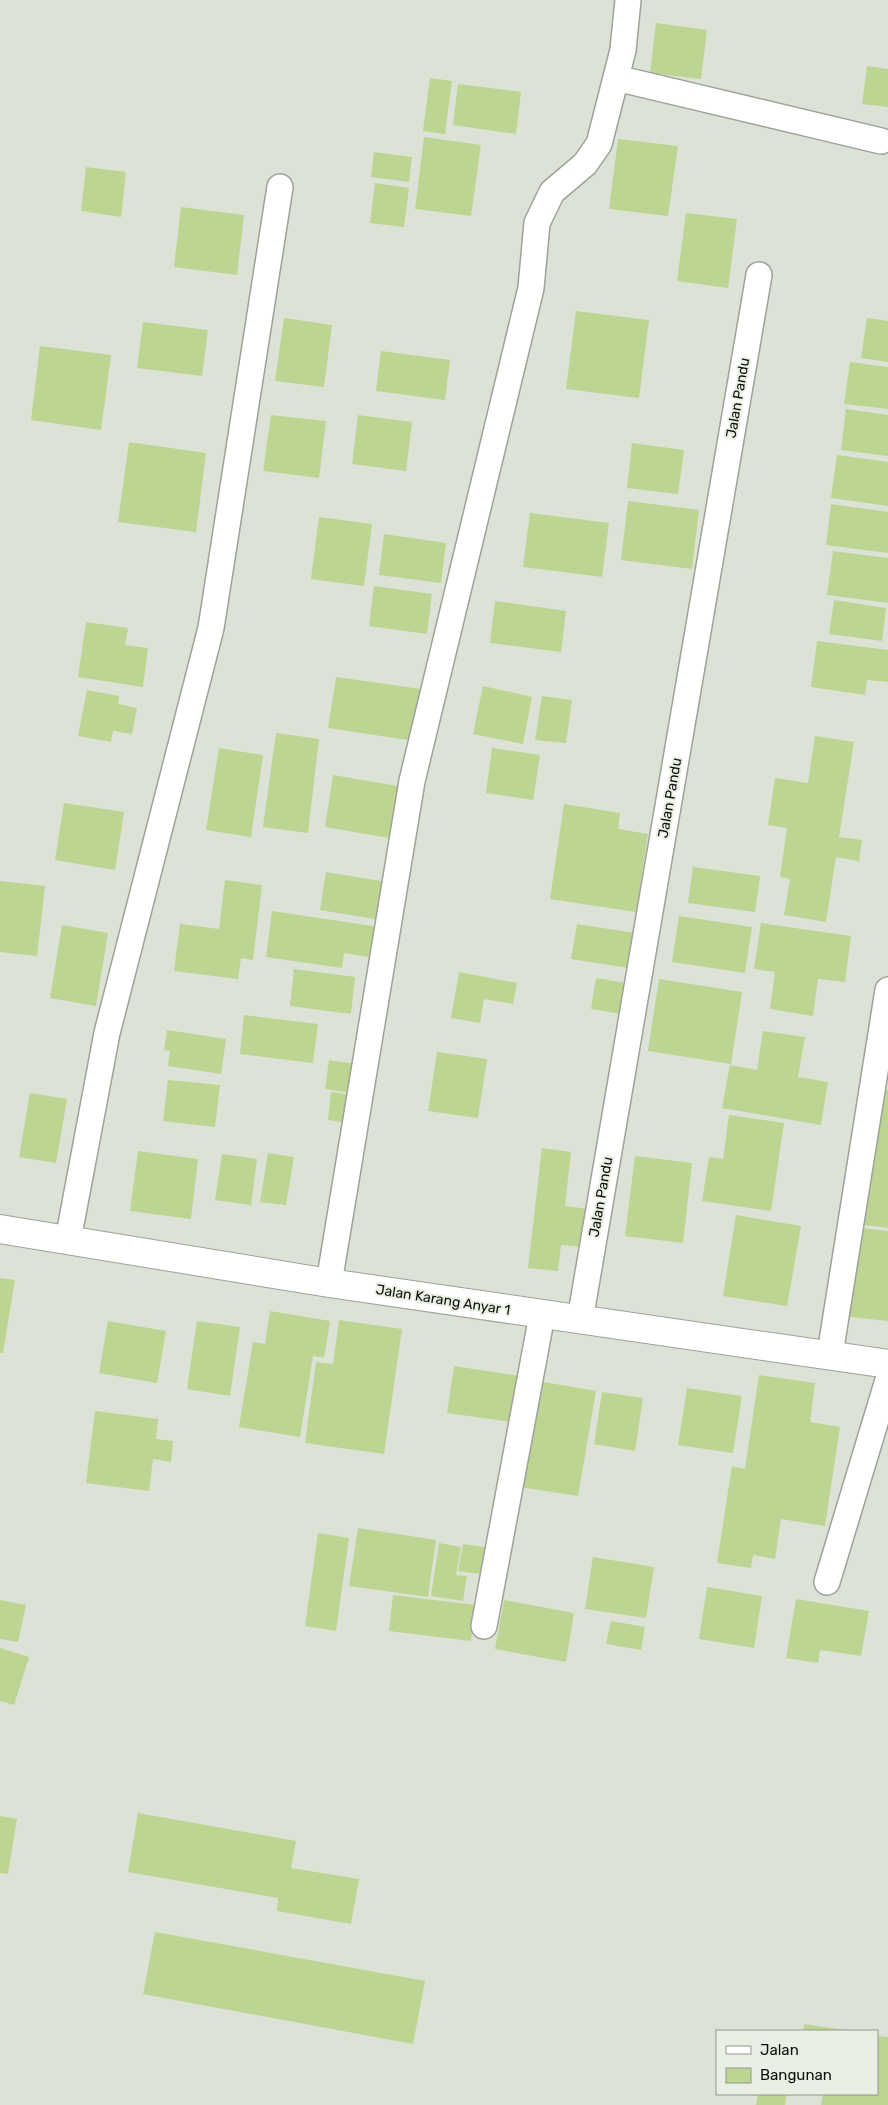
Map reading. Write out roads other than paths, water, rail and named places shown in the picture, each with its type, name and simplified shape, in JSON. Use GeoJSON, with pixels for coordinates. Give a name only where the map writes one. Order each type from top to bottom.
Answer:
{"type":"FeatureCollection","features":[{"type":"Feature","properties":{"kind":"main road","name":"Jalan Karang Anyar 1"},"geometry":{"type":"LineString","coordinates":[[0,1229],[329,1283],[542,1315],[830,1354],[888,1364]]}},
{"type":"Feature","properties":{"kind":"street"},"geometry":{"type":"LineString","coordinates":[[329,1283],[412,781],[532,288],[537,223],[552,192],[566,183],[585,164],[599,144],[623,50],[628,0]]}},
{"type":"Feature","properties":{"kind":"street"},"geometry":{"type":"LineString","coordinates":[[616,78],[881,141]]}},
{"type":"Feature","properties":{"kind":"street"},"geometry":{"type":"LineString","coordinates":[[68,1240],[107,1033],[210,628],[280,187]]}},
{"type":"Feature","properties":{"kind":"street","name":"Jalan Pandu"},"geometry":{"type":"LineString","coordinates":[[580,1320],[759,275]]}},
{"type":"Feature","properties":{"kind":"street"},"geometry":{"type":"LineString","coordinates":[[830,1354],[888,990]]}},
{"type":"Feature","properties":{"kind":"street"},"geometry":{"type":"LineString","coordinates":[[484,1626],[542,1315]]}},
{"type":"Feature","properties":{"kind":"street"},"geometry":{"type":"LineString","coordinates":[[827,1582],[888,1380]]}}]}
